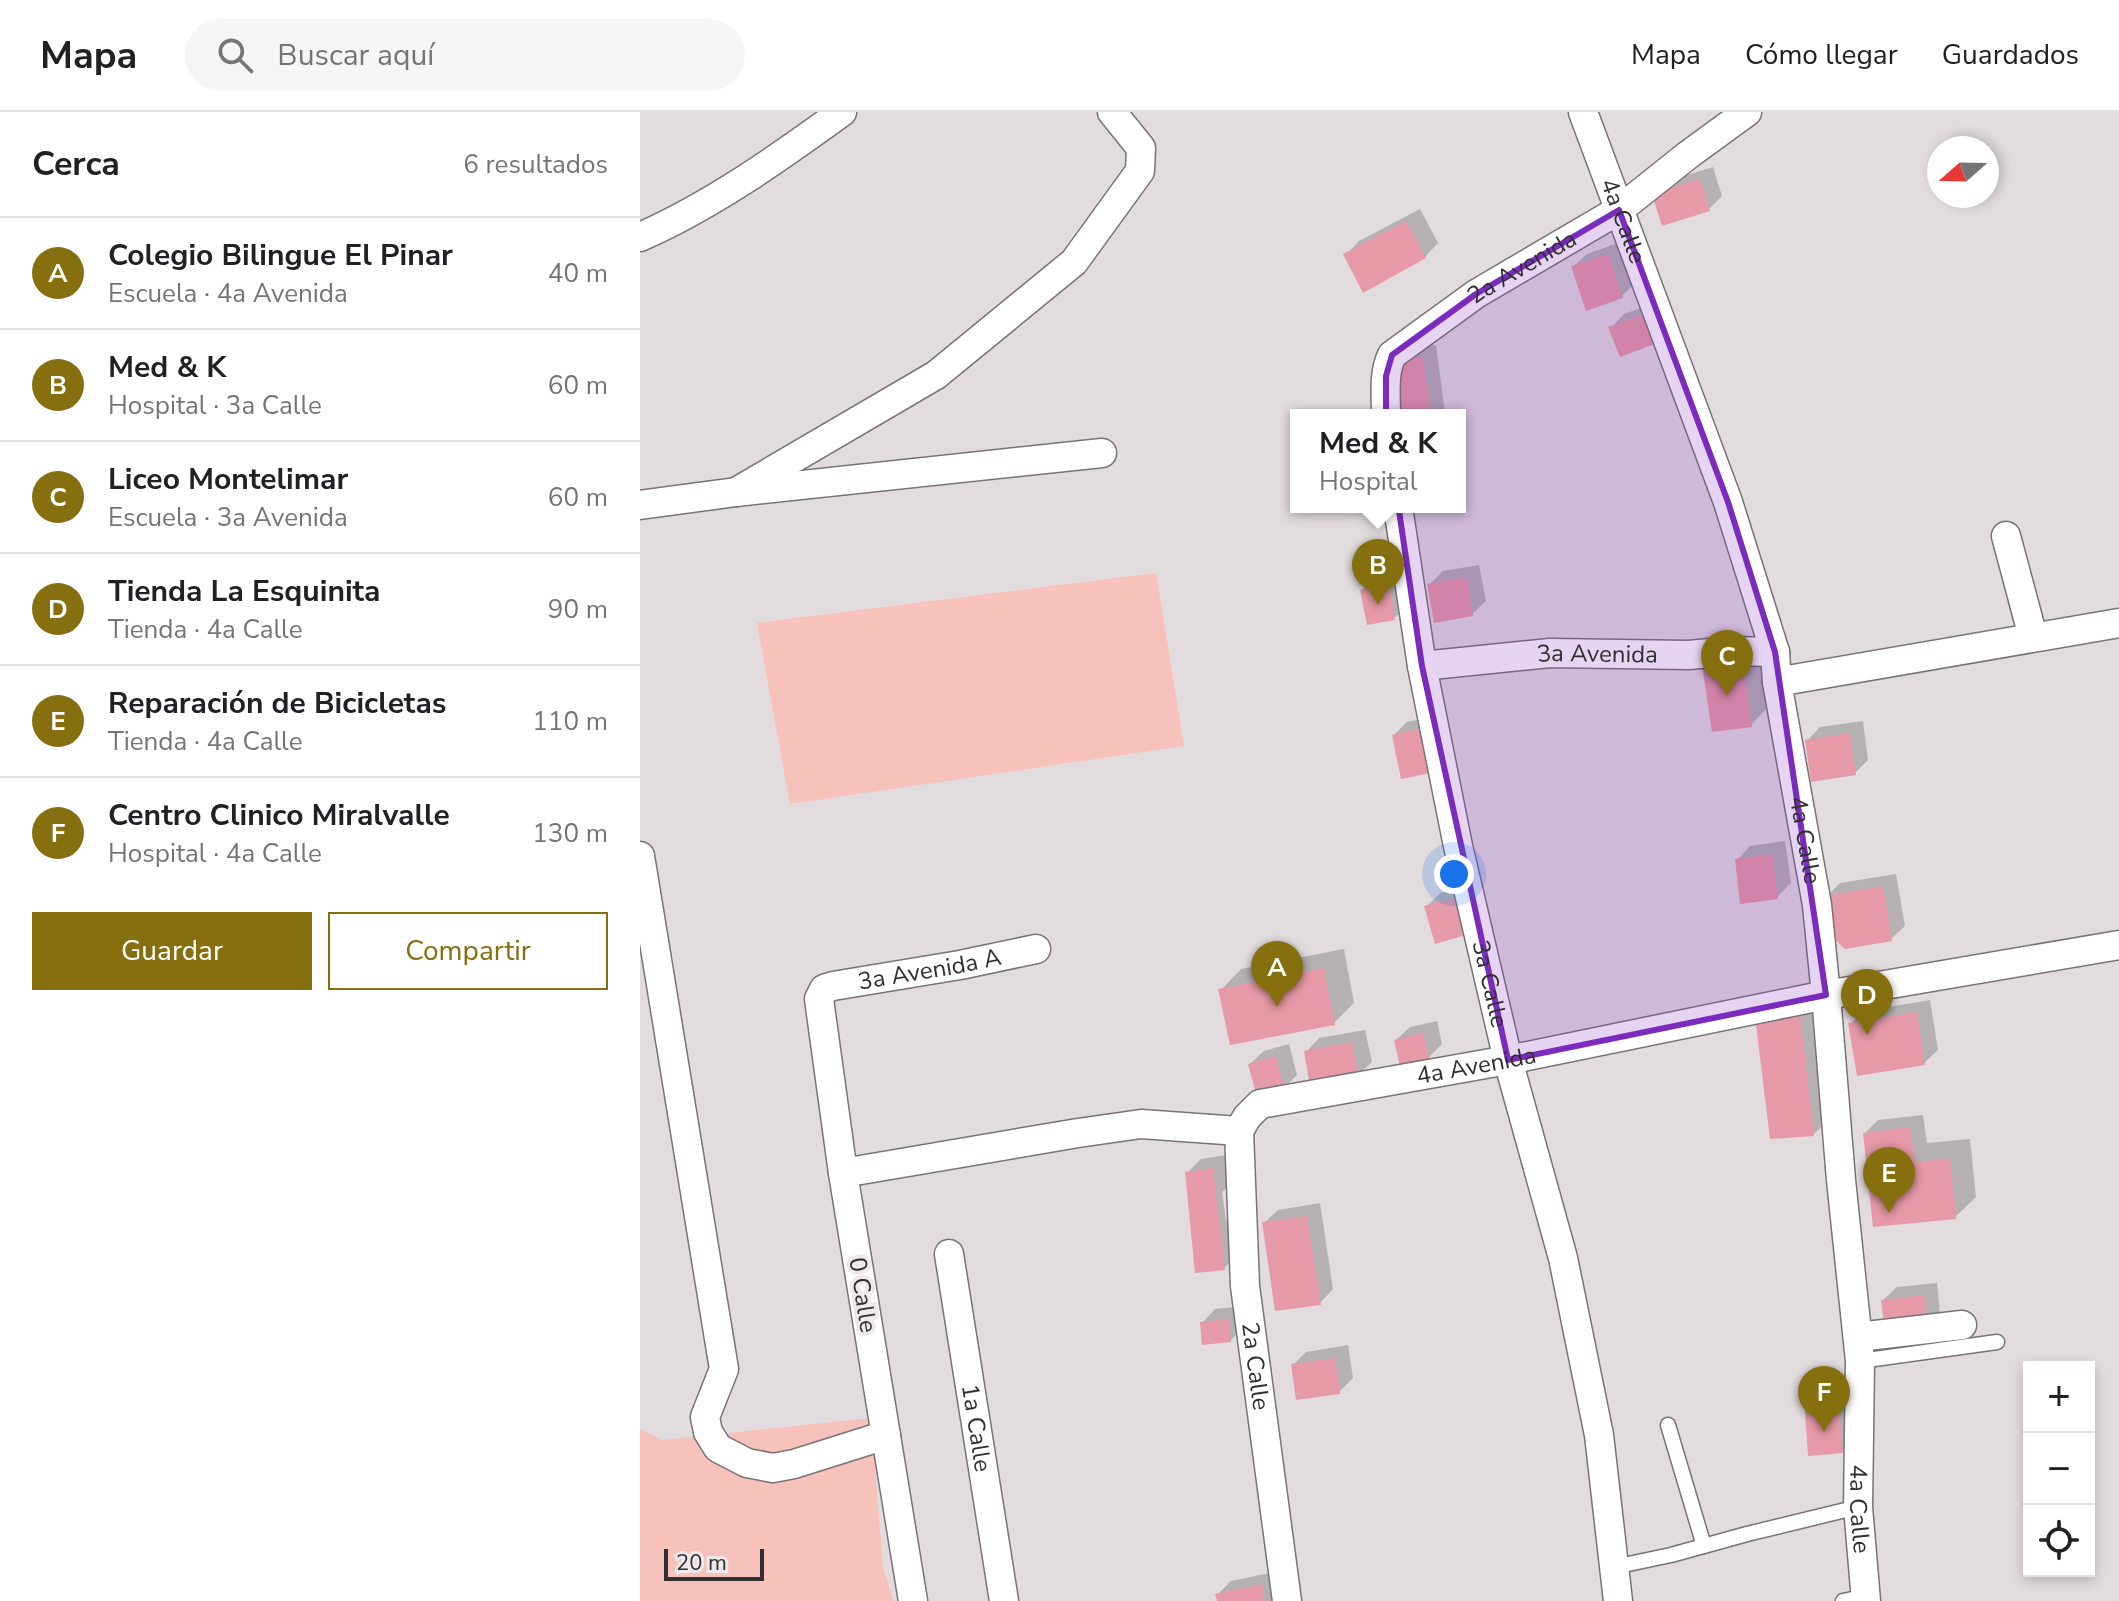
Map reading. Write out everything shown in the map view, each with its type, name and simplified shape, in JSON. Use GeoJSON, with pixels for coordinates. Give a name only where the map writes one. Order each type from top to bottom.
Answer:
{"type":"FeatureCollection","features":[{"type":"Feature","properties":{"kind":"street"},"geometry":{"type":"LineString","coordinates":[[640,237],[673,223],[789,150],[842,112]]}},
{"type":"Feature","properties":{"kind":"street"},"geometry":{"type":"LineString","coordinates":[[736,492],[936,375],[1074,262],[1140,171],[1141,148],[1112,112]]}},
{"type":"Feature","properties":{"kind":"street","name":"4a Calle"},"geometry":{"type":"LineString","coordinates":[[1583,112],[1728,502],[1775,652],[1777,682],[1817,905],[1859,1349],[1858,1599]]}},
{"type":"Feature","properties":{"kind":"street","name":"2a Avenida"},"geometry":{"type":"LineString","coordinates":[[1386,409],[1386,376],[1392,355],[1476,294],[1619,210],[1747,112]]}},
{"type":"Feature","properties":{"kind":"street"},"geometry":{"type":"LineString","coordinates":[[640,505],[1102,453]]}},
{"type":"Feature","properties":{"kind":"street","name":"3a Calle"},"geometry":{"type":"LineString","coordinates":[[1399,513],[1422,666],[1458,846],[1508,1060],[1563,1258],[1599,1435],[1618,1601]]}},
{"type":"Feature","properties":{"kind":"street"},"geometry":{"type":"LineString","coordinates":[[2006,536],[2033,637]]}},
{"type":"Feature","properties":{"kind":"street"},"geometry":{"type":"LineString","coordinates":[[1777,682],[2119,623]]}},
{"type":"Feature","properties":{"kind":"street","name":"3a Avenida"},"geometry":{"type":"LineString","coordinates":[[1422,666],[1550,653],[1689,655],[1731,651],[1775,652]]}},
{"type":"Feature","properties":{"kind":"street"},"geometry":{"type":"LineString","coordinates":[[640,856],[724,1369],[705,1417],[708,1432],[718,1448],[747,1463],[773,1468],[886,1435]]}},
{"type":"Feature","properties":{"kind":"street","name":"4a Avenida"},"geometry":{"type":"LineString","coordinates":[[1239,1131],[1260,1104],[1508,1060],[1826,995],[2119,945]]}},
{"type":"Feature","properties":{"kind":"street","name":"3a Avenida A"},"geometry":{"type":"LineString","coordinates":[[824,989],[1036,949]]}},
{"type":"Feature","properties":{"kind":"street","name":"0 Calle"},"geometry":{"type":"LineString","coordinates":[[824,989],[819,999],[843,1173],[913,1601]]}},
{"type":"Feature","properties":{"kind":"street"},"geometry":{"type":"LineString","coordinates":[[843,1173],[1141,1124],[1239,1131]]}},
{"type":"Feature","properties":{"kind":"street","name":"2a Calle"},"geometry":{"type":"LineString","coordinates":[[1239,1131],[1245,1286],[1287,1601]]}},
{"type":"Feature","properties":{"kind":"street","name":"1a Calle"},"geometry":{"type":"LineString","coordinates":[[949,1254],[1004,1601]]}},
{"type":"Feature","properties":{"kind":"street"},"geometry":{"type":"LineString","coordinates":[[1859,1349],[1962,1325]]}},
{"type":"Feature","properties":{"kind":"lane"},"geometry":{"type":"LineString","coordinates":[[1859,1349],[1997,1342]]}},
{"type":"Feature","properties":{"kind":"lane"},"geometry":{"type":"LineString","coordinates":[[1668,1425],[1704,1546]]}},
{"type":"Feature","properties":{"kind":"lane"},"geometry":{"type":"LineString","coordinates":[[1614,1567],[1858,1507]]}},
{"type":"Feature","properties":{"kind":"highlighted area"},"geometry":{"type":"Polygon","coordinates":[[[1619,210],[1728,502],[1775,652],[1826,995],[1508,1060],[1422,666],[1386,423],[1386,376],[1392,355],[1476,294],[1619,210]]]}},
{"type":"Feature","properties":{"kind":"shaded area"},"geometry":{"type":"Polygon","coordinates":[[[1156,573],[1184,746],[790,804],[757,623],[1156,573]]]}},
{"type":"Feature","properties":{"kind":"shaded area"},"geometry":{"type":"Polygon","coordinates":[[[871,1418],[883,1568],[894,1601],[640,1601],[640,1429],[662,1440],[871,1418]]]}},
{"type":"Feature","properties":{"kind":"building"},"geometry":{"type":"Polygon","coordinates":[[[1700,179],[1710,211],[1662,226],[1652,194],[1700,179]]]}},
{"type":"Feature","properties":{"kind":"building"},"geometry":{"type":"Polygon","coordinates":[[[1406,221],[1426,258],[1363,293],[1343,254],[1406,221]]]}},
{"type":"Feature","properties":{"kind":"building"},"geometry":{"type":"Polygon","coordinates":[[[1608,254],[1623,298],[1586,311],[1571,266],[1608,254]]]}},
{"type":"Feature","properties":{"kind":"building"},"geometry":{"type":"Polygon","coordinates":[[[1644,314],[1655,344],[1620,357],[1608,327],[1644,314]]]}},
{"type":"Feature","properties":{"kind":"building"},"geometry":{"type":"Polygon","coordinates":[[[1423,357],[1430,409],[1399,409],[1391,362],[1423,357]]]}},
{"type":"Feature","properties":{"kind":"building"},"geometry":{"type":"Polygon","coordinates":[[[1466,577],[1473,616],[1434,623],[1427,584],[1466,577]]]}},
{"type":"Feature","properties":{"kind":"building"},"geometry":{"type":"Polygon","coordinates":[[[1389,584],[1395,620],[1367,625],[1360,590],[1389,584]]]}},
{"type":"Feature","properties":{"kind":"building"},"geometry":{"type":"Polygon","coordinates":[[[1742,660],[1752,727],[1712,732],[1702,665],[1742,660]]]}},
{"type":"Feature","properties":{"kind":"building"},"geometry":{"type":"Polygon","coordinates":[[[1422,728],[1431,773],[1401,779],[1392,735],[1422,728]]]}},
{"type":"Feature","properties":{"kind":"building"},"geometry":{"type":"Polygon","coordinates":[[[1850,733],[1856,775],[1811,782],[1805,740],[1850,733]]]}},
{"type":"Feature","properties":{"kind":"building"},"geometry":{"type":"Polygon","coordinates":[[[1772,854],[1778,899],[1740,904],[1735,859],[1772,854]]]}},
{"type":"Feature","properties":{"kind":"building"},"geometry":{"type":"Polygon","coordinates":[[[1883,886],[1892,941],[1845,949],[1832,937],[1825,896],[1883,886]]]}},
{"type":"Feature","properties":{"kind":"building"},"geometry":{"type":"Polygon","coordinates":[[[1455,897],[1466,935],[1435,944],[1424,906],[1455,897]]]}},
{"type":"Feature","properties":{"kind":"building"},"geometry":{"type":"Polygon","coordinates":[[[1324,968],[1335,1025],[1230,1045],[1218,989],[1324,968]]]}},
{"type":"Feature","properties":{"kind":"building"},"geometry":{"type":"Polygon","coordinates":[[[1800,1012],[1814,1136],[1770,1139],[1755,1016],[1800,1012]]]}},
{"type":"Feature","properties":{"kind":"building"},"geometry":{"type":"Polygon","coordinates":[[[1917,1012],[1925,1065],[1857,1076],[1848,1023],[1917,1012]]]}},
{"type":"Feature","properties":{"kind":"building"},"geometry":{"type":"Polygon","coordinates":[[[1423,1033],[1430,1060],[1400,1067],[1394,1040],[1423,1033]]]}},
{"type":"Feature","properties":{"kind":"building"},"geometry":{"type":"Polygon","coordinates":[[[1352,1042],[1359,1077],[1310,1086],[1304,1051],[1352,1042]]]}},
{"type":"Feature","properties":{"kind":"building"},"geometry":{"type":"Polygon","coordinates":[[[1276,1056],[1285,1090],[1257,1097],[1248,1064],[1276,1056]]]}},
{"type":"Feature","properties":{"kind":"building"},"geometry":{"type":"Polygon","coordinates":[[[1910,1127],[1915,1162],[1950,1158],[1956,1219],[1873,1227],[1863,1133],[1910,1127]]]}},
{"type":"Feature","properties":{"kind":"building"},"geometry":{"type":"Polygon","coordinates":[[[1213,1168],[1225,1270],[1195,1273],[1185,1172],[1213,1168]]]}},
{"type":"Feature","properties":{"kind":"building"},"geometry":{"type":"Polygon","coordinates":[[[1307,1216],[1321,1305],[1275,1311],[1262,1222],[1307,1216]]]}},
{"type":"Feature","properties":{"kind":"building"},"geometry":{"type":"Polygon","coordinates":[[[1924,1295],[1928,1328],[1885,1333],[1881,1300],[1924,1295]]]}},
{"type":"Feature","properties":{"kind":"building"},"geometry":{"type":"Polygon","coordinates":[[[1229,1319],[1231,1342],[1202,1345],[1200,1322],[1229,1319]]]}},
{"type":"Feature","properties":{"kind":"building"},"geometry":{"type":"Polygon","coordinates":[[[1335,1358],[1340,1394],[1296,1400],[1291,1364],[1335,1358]]]}},
{"type":"Feature","properties":{"kind":"building"},"geometry":{"type":"Polygon","coordinates":[[[1839,1408],[1843,1453],[1808,1456],[1805,1410],[1839,1408]]]}},
{"type":"Feature","properties":{"kind":"building"},"geometry":{"type":"Polygon","coordinates":[[[1262,1584],[1265,1601],[1217,1601],[1215,1594],[1262,1584]]]}},
{"type":"Feature","properties":{"kind":"place","name":"Med & K"},"geometry":{"type":"Point","coordinates":[1378,605]}},
{"type":"Feature","properties":{"kind":"place","name":"Liceo Montelimar"},"geometry":{"type":"Point","coordinates":[1727,696]}},
{"type":"Feature","properties":{"kind":"place","name":"Colegio Bilingue El Pinar"},"geometry":{"type":"Point","coordinates":[1277,1007]}},
{"type":"Feature","properties":{"kind":"place","name":"Tienda La Esquinita"},"geometry":{"type":"Point","coordinates":[1867,1035]}},
{"type":"Feature","properties":{"kind":"place","name":"Reparación de Bicicletas"},"geometry":{"type":"Point","coordinates":[1889,1213]}},
{"type":"Feature","properties":{"kind":"place","name":"Centro Clinico Miralvalle"},"geometry":{"type":"Point","coordinates":[1824,1432]}}]}
